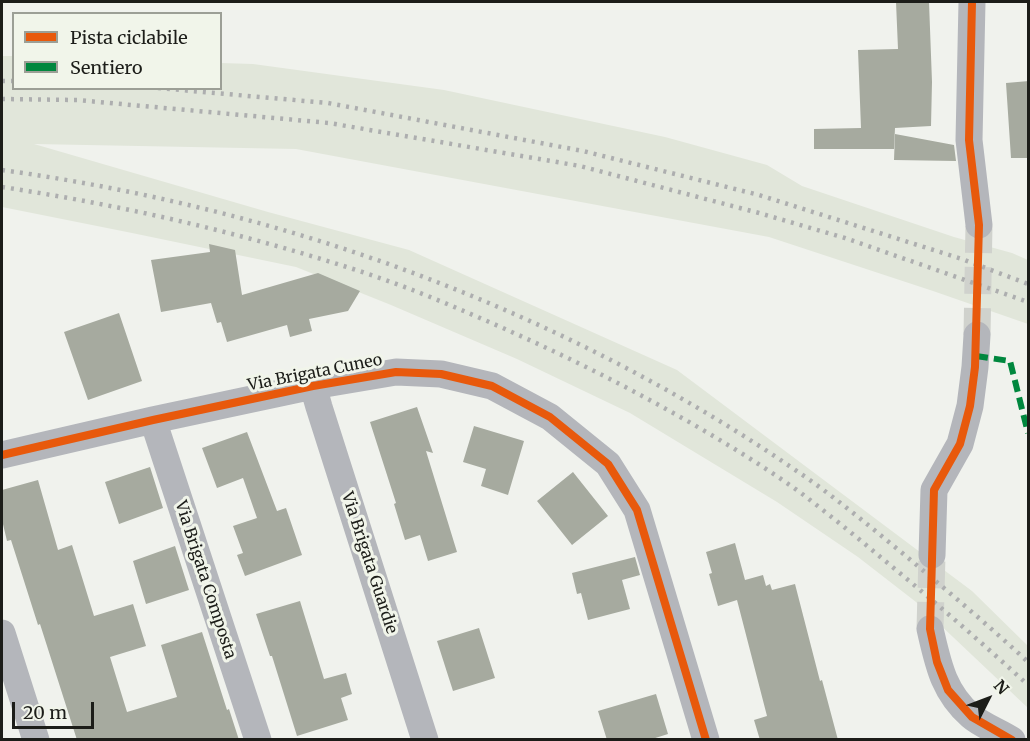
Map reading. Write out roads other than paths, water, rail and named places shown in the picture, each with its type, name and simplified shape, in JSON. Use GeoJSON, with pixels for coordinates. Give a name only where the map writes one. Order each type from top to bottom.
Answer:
{"type":"FeatureCollection","features":[{"type":"Feature","properties":{"kind":"street"},"geometry":{"type":"LineString","coordinates":[[972,2],[969,140],[979,225]]}},
{"type":"Feature","properties":{"kind":"street"},"geometry":{"type":"LineString","coordinates":[[932,555],[934,490],[960,444],[969,406],[977,335]]}},
{"type":"Feature","properties":{"kind":"street","name":"Via Brigata Cuneo"},"geometry":{"type":"LineString","coordinates":[[2,455],[313,386],[396,372],[441,374],[492,386],[550,417],[608,464],[637,510],[706,740]]}},
{"type":"Feature","properties":{"kind":"street","name":"Via Brigata Guardie"},"geometry":{"type":"LineString","coordinates":[[313,386],[425,740]]}},
{"type":"Feature","properties":{"kind":"street","name":"Via Brigata Composta"},"geometry":{"type":"LineString","coordinates":[[153,420],[258,740]]}},
{"type":"Feature","properties":{"kind":"street"},"geometry":{"type":"LineString","coordinates":[[930,629],[937,662],[948,690],[972,717],[1012,740]]}},
{"type":"Feature","properties":{"kind":"street"},"geometry":{"type":"LineString","coordinates":[[2,633],[36,740]]}},
{"type":"Feature","properties":{"kind":"tunnel"},"geometry":{"type":"LineString","coordinates":[[977,335],[979,225]]}},
{"type":"Feature","properties":{"kind":"tunnel"},"geometry":{"type":"LineString","coordinates":[[930,629],[932,555]]}},
{"type":"Feature","properties":{"kind":"railway"},"geometry":{"type":"LineString","coordinates":[[2,81],[12,81]]}},
{"type":"Feature","properties":{"kind":"railway"},"geometry":{"type":"LineString","coordinates":[[181,90],[328,103],[583,151],[759,195],[962,259],[1028,284]]}},
{"type":"Feature","properties":{"kind":"railway"},"geometry":{"type":"LineString","coordinates":[[2,99],[77,100],[329,123],[580,166],[845,238],[1028,302]]}},
{"type":"Feature","properties":{"kind":"railway"},"geometry":{"type":"LineString","coordinates":[[2,170],[110,188],[217,212],[323,242],[427,278],[528,320],[627,368],[722,423],[814,483],[901,552],[1028,662]]}},
{"type":"Feature","properties":{"kind":"railway"},"geometry":{"type":"LineString","coordinates":[[2,187],[91,202],[179,221],[310,256],[429,296],[566,357],[694,425],[748,457],[801,493],[850,531],[1028,685]]}}]}
